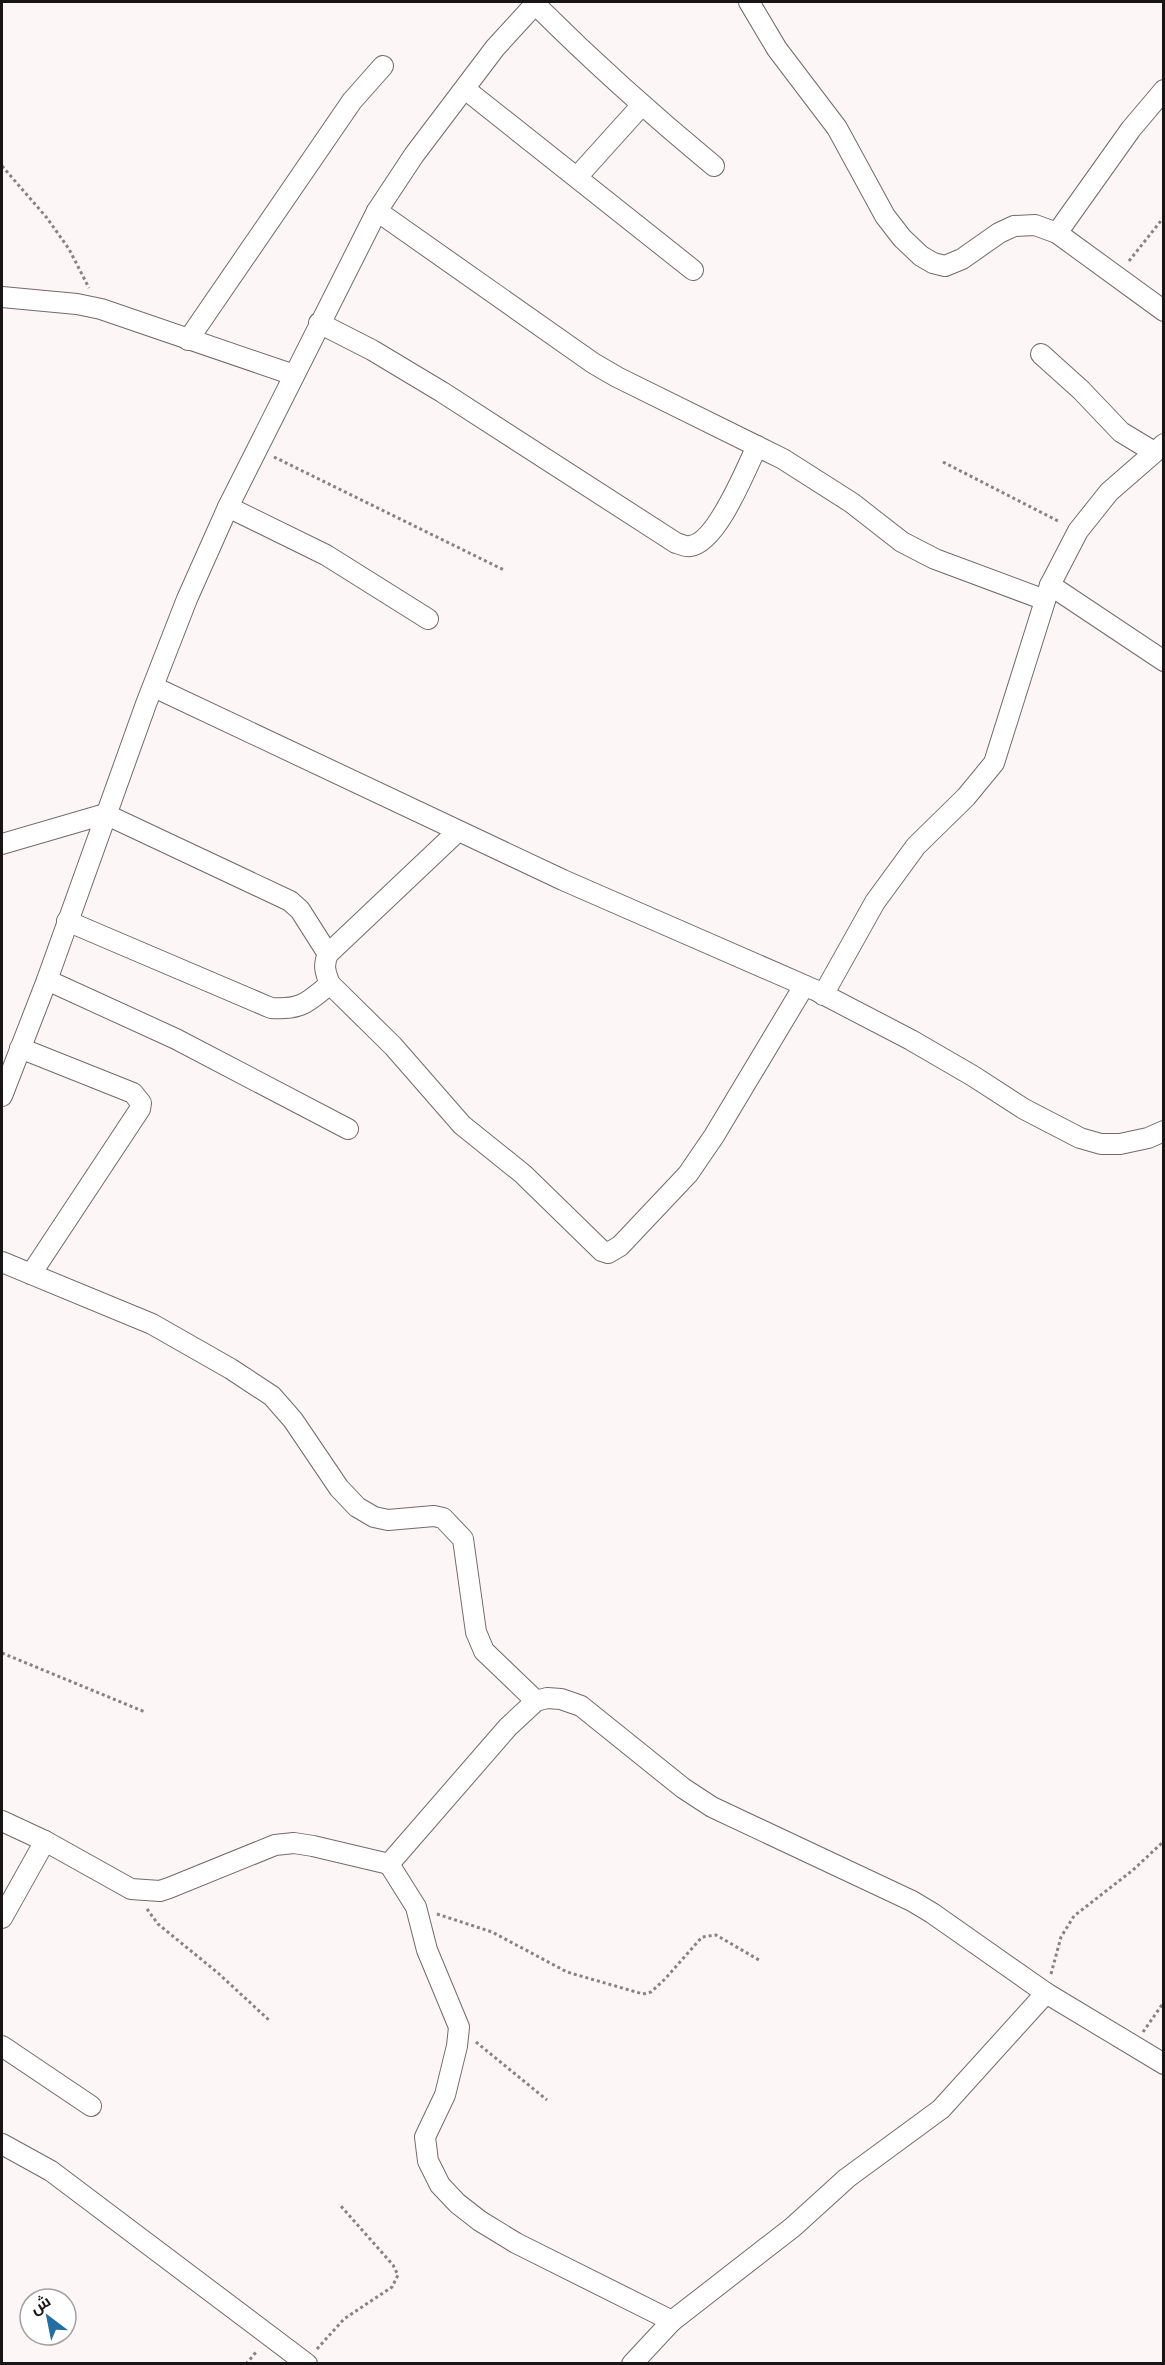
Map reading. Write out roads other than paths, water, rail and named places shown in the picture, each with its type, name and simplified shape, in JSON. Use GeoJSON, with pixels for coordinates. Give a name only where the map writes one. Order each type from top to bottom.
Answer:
{"type":"FeatureCollection","features":[{"type":"Feature","properties":{"kind":"street"},"geometry":{"type":"LineString","coordinates":[[749,2],[777,49],[837,128],[885,216],[902,238],[921,256],[933,263],[945,266],[962,259],[999,233],[1014,226],[1035,225],[1057,234],[1164,311]]}},
{"type":"Feature","properties":{"kind":"street"},"geometry":{"type":"LineString","coordinates":[[2,1096],[47,980],[105,814],[187,599],[228,507],[376,211],[414,155],[495,48],[536,3],[641,106],[714,166]]}},
{"type":"Feature","properties":{"kind":"street"},"geometry":{"type":"LineString","coordinates":[[188,340],[352,101],[382,66]]}},
{"type":"Feature","properties":{"kind":"street"},"geometry":{"type":"LineString","coordinates":[[465,89],[693,270]]}},
{"type":"Feature","properties":{"kind":"street"},"geometry":{"type":"LineString","coordinates":[[1057,234],[1131,129],[1164,90]]}},
{"type":"Feature","properties":{"kind":"street"},"geometry":{"type":"LineString","coordinates":[[577,177],[641,106]]}},
{"type":"Feature","properties":{"kind":"street"},"geometry":{"type":"LineString","coordinates":[[376,211],[593,363],[616,377],[783,459],[826,486],[902,542],[964,571],[1048,592],[1164,661]]}},
{"type":"Feature","properties":{"kind":"street"},"geometry":{"type":"LineString","coordinates":[[2,297],[78,304],[101,309],[294,375]]}},
{"type":"Feature","properties":{"kind":"street"},"geometry":{"type":"LineString","coordinates":[[319,323],[413,374],[676,543],[688,547],[710,533],[724,514],[757,446]]}},
{"type":"Feature","properties":{"kind":"street"},"geometry":{"type":"LineString","coordinates":[[823,995],[875,902],[916,846],[966,797],[994,763],[1048,592],[1078,531],[1109,492],[1159,448],[1121,432],[1082,390],[1041,354]]}},
{"type":"Feature","properties":{"kind":"street"},"geometry":{"type":"LineString","coordinates":[[228,507],[326,555],[428,619]]}},
{"type":"Feature","properties":{"kind":"street"},"geometry":{"type":"LineString","coordinates":[[154,687],[563,880],[823,995],[911,1040],[1024,1109],[1080,1138],[1101,1144],[1120,1144],[1148,1138],[1164,1131]]}},
{"type":"Feature","properties":{"kind":"street"},"geometry":{"type":"LineString","coordinates":[[2,844],[105,814],[290,901],[300,910],[328,954]]}},
{"type":"Feature","properties":{"kind":"street"},"geometry":{"type":"LineString","coordinates":[[458,831],[328,954],[324,962],[325,972],[330,984],[393,1046],[462,1125],[523,1174],[602,1251],[608,1253],[620,1246],[688,1174],[714,1136],[804,986]]}},
{"type":"Feature","properties":{"kind":"street"},"geometry":{"type":"LineString","coordinates":[[68,921],[272,1008],[291,1009],[306,1003],[330,984]]}},
{"type":"Feature","properties":{"kind":"street"},"geometry":{"type":"LineString","coordinates":[[47,980],[176,1039],[348,1130]]}},
{"type":"Feature","properties":{"kind":"street"},"geometry":{"type":"LineString","coordinates":[[20,1048],[133,1093],[141,1103],[140,1109],[31,1274]]}},
{"type":"Feature","properties":{"kind":"street"},"geometry":{"type":"LineString","coordinates":[[2,1262],[152,1323],[231,1368],[272,1396],[293,1420],[339,1488],[357,1507],[374,1517],[388,1520],[434,1516],[443,1518],[463,1539],[476,1632],[484,1651],[536,1701]]}},
{"type":"Feature","properties":{"kind":"street"},"geometry":{"type":"LineString","coordinates":[[389,1864],[508,1727],[536,1701],[547,1698],[561,1699],[581,1706],[683,1788],[712,1807],[912,1900],[1046,1993],[1164,2064]]}},
{"type":"Feature","properties":{"kind":"street"},"geometry":{"type":"LineString","coordinates":[[2,1821],[45,1841],[130,1889],[160,1891],[275,1845],[284,1844],[313,1846],[389,1864],[416,1907],[427,1950],[459,2027],[457,2046],[445,2095],[425,2137],[428,2161],[440,2185],[457,2203],[480,2221],[516,2243],[672,2321]]}},
{"type":"Feature","properties":{"kind":"street"},"geometry":{"type":"LineString","coordinates":[[2,1918],[45,1841]]}},
{"type":"Feature","properties":{"kind":"street"},"geometry":{"type":"LineString","coordinates":[[640,2361],[672,2321],[793,2227],[847,2178],[941,2109],[1046,1993]]}},
{"type":"Feature","properties":{"kind":"street"},"geometry":{"type":"LineString","coordinates":[[2,2046],[91,2106]]}},
{"type":"Feature","properties":{"kind":"street"},"geometry":{"type":"LineString","coordinates":[[2,2144],[51,2171],[307,2363]]}}]}
